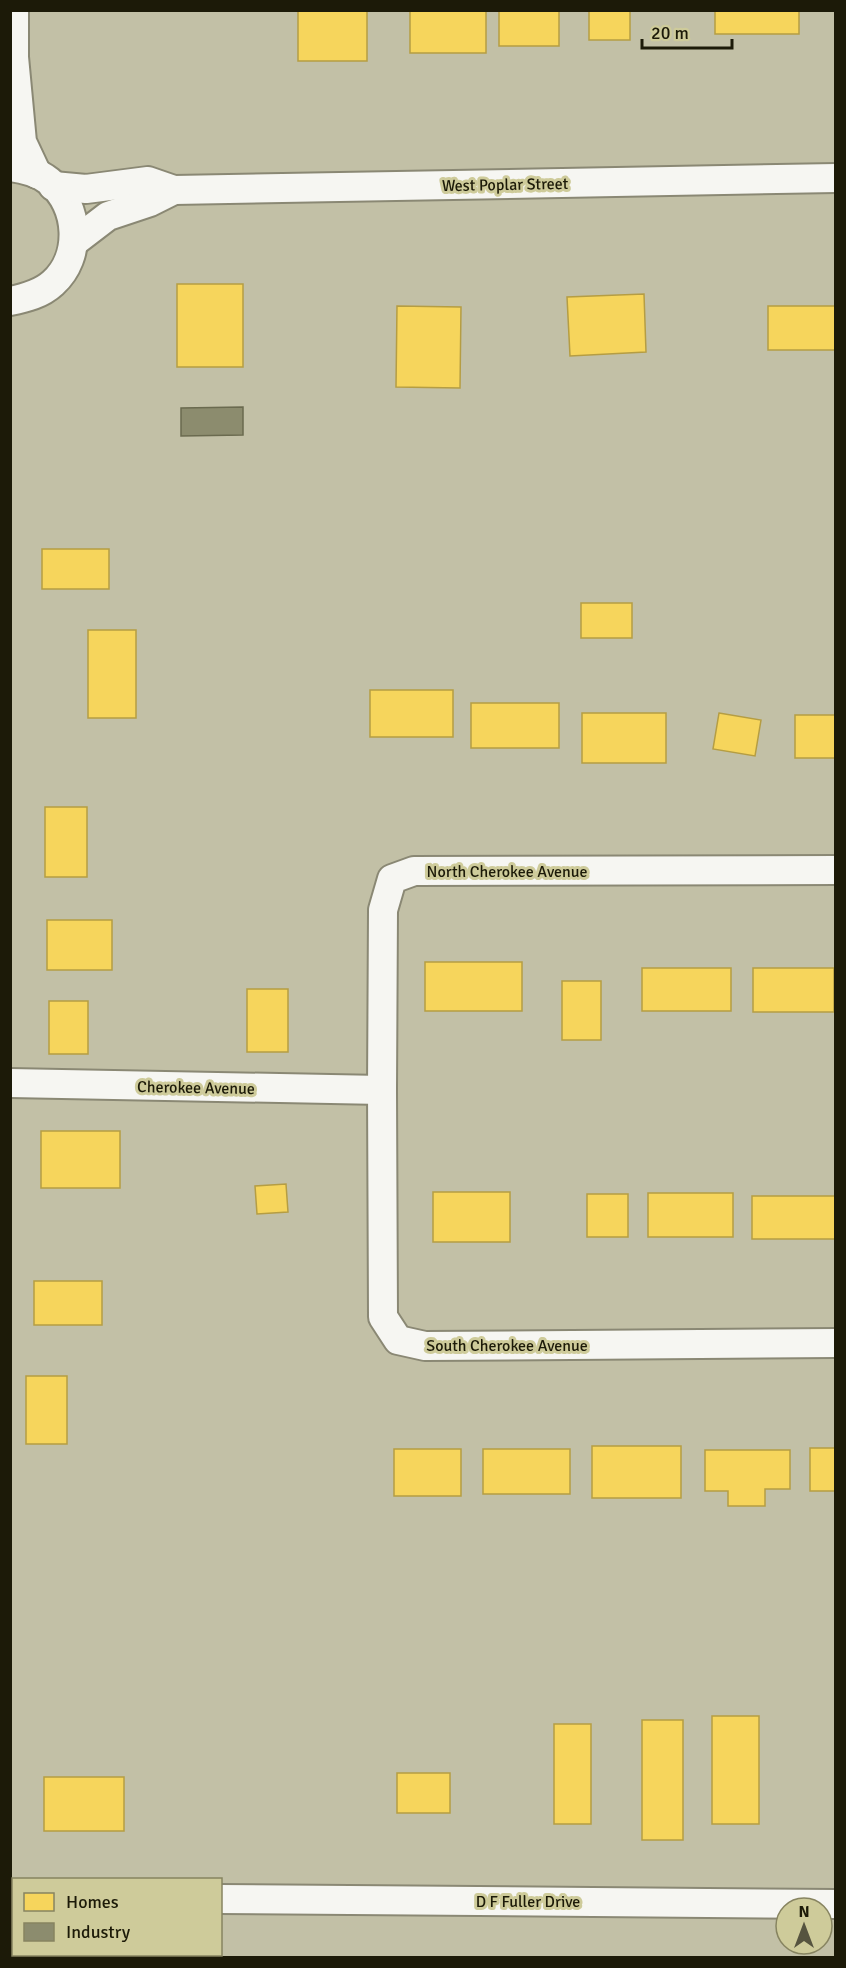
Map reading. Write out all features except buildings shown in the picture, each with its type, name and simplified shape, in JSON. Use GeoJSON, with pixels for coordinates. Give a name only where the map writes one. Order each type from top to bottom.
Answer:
{"type":"FeatureCollection","features":[{"type":"Feature","properties":{"kind":"street"},"geometry":{"type":"LineString","coordinates":[[10,301],[33,296],[53,283],[67,265],[74,242],[73,219],[64,198],[34,176],[22,142],[12,62],[14,10]]}},
{"type":"Feature","properties":{"kind":"street","name":"West Poplar Street"},"geometry":{"type":"LineString","coordinates":[[34,176],[86,189],[148,181],[174,190],[836,178]]}},
{"type":"Feature","properties":{"kind":"street","name":"West Poplar Street"},"geometry":{"type":"LineString","coordinates":[[74,242],[108,216],[150,202],[174,190]]}},
{"type":"Feature","properties":{"kind":"street","name":"North Cherokee Avenue"},"geometry":{"type":"LineString","coordinates":[[382,1090],[383,909],[392,879],[414,871],[836,870]]}},
{"type":"Feature","properties":{"kind":"street","name":"Cherokee Avenue"},"geometry":{"type":"LineString","coordinates":[[10,1083],[382,1090]]}},
{"type":"Feature","properties":{"kind":"street","name":"South Cherokee Avenue"},"geometry":{"type":"LineString","coordinates":[[382,1090],[383,1317],[399,1340],[425,1346],[836,1343]]}},
{"type":"Feature","properties":{"kind":"street","name":"D F Fuller Drive"},"geometry":{"type":"LineString","coordinates":[[222,1899],[836,1904]]}}]}
